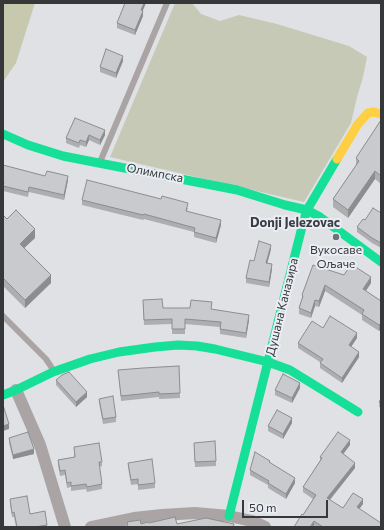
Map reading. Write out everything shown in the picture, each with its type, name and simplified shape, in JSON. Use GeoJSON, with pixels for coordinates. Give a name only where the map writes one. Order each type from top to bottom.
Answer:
{"type":"FeatureCollection","features":[{"type":"Feature","properties":{"kind":"street","name":"Душана Каназира"},"geometry":{"type":"LineString","coordinates":[[230,516],[307,210],[358,124],[368,113],[374,112],[381,114]]}},
{"type":"Feature","properties":{"kind":"street","name":"Олимпска"},"geometry":{"type":"LineString","coordinates":[[3,134],[28,145],[63,156],[237,190],[285,205],[307,210],[320,217],[381,262]]}},
{"type":"Feature","properties":{"kind":"street"},"geometry":{"type":"LineString","coordinates":[[3,395],[53,372],[90,359],[119,352],[178,345],[215,349],[268,362],[290,370],[358,412]]}},
{"type":"Feature","properties":{"kind":"street"},"geometry":{"type":"LineString","coordinates":[[16,390],[40,445],[65,527]]}},
{"type":"Feature","properties":{"kind":"street"},"geometry":{"type":"LineString","coordinates":[[91,527],[134,518],[195,513],[230,516],[252,521],[265,527]]}},
{"type":"Feature","properties":{"kind":"lane"},"geometry":{"type":"LineString","coordinates":[[100,163],[167,3]]}},
{"type":"Feature","properties":{"kind":"lane"},"geometry":{"type":"LineString","coordinates":[[3,316],[46,359],[53,372]]}},
{"type":"Feature","properties":{"kind":"green space"},"geometry":{"type":"Polygon","coordinates":[[[3,3],[35,3],[16,63],[3,82],[3,3]]]}},
{"type":"Feature","properties":{"kind":"green space"},"geometry":{"type":"Polygon","coordinates":[[[175,3],[192,3],[201,14],[220,21],[239,15],[277,24],[349,46],[367,57],[351,123],[304,202],[110,157],[175,3]]]}},
{"type":"Feature","properties":{"kind":"building"},"geometry":{"type":"Polygon","coordinates":[[[125,3],[144,3],[141,10],[143,11],[135,30],[117,23],[125,3]]]}},
{"type":"Feature","properties":{"kind":"building"},"geometry":{"type":"Polygon","coordinates":[[[106,49],[123,56],[116,73],[100,67],[106,49]]]}},
{"type":"Feature","properties":{"kind":"building"},"geometry":{"type":"Polygon","coordinates":[[[75,118],[105,130],[100,140],[89,135],[86,142],[80,140],[79,143],[66,138],[75,118]]]}},
{"type":"Feature","properties":{"kind":"building"},"geometry":{"type":"Polygon","coordinates":[[[381,120],[381,176],[375,171],[348,210],[333,199],[359,161],[356,158],[381,120]]]}},
{"type":"Feature","properties":{"kind":"building"},"geometry":{"type":"Polygon","coordinates":[[[3,165],[45,176],[47,171],[68,176],[64,195],[29,187],[28,192],[3,186],[3,165]]]}},
{"type":"Feature","properties":{"kind":"building"},"geometry":{"type":"Polygon","coordinates":[[[87,180],[161,199],[162,196],[188,203],[186,211],[221,220],[216,238],[194,232],[195,228],[144,214],[82,200],[87,180]]]}},
{"type":"Feature","properties":{"kind":"building"},"geometry":{"type":"Polygon","coordinates":[[[373,208],[381,213],[381,243],[357,227],[363,219],[365,220],[373,208]]]}},
{"type":"Feature","properties":{"kind":"building"},"geometry":{"type":"Polygon","coordinates":[[[16,210],[35,229],[20,244],[51,275],[25,300],[3,278],[3,215],[7,219],[16,210]]]}},
{"type":"Feature","properties":{"kind":"building"},"geometry":{"type":"Polygon","coordinates":[[[259,241],[271,245],[266,263],[272,264],[269,282],[246,278],[250,260],[254,261],[259,241]]]}},
{"type":"Feature","properties":{"kind":"building"},"geometry":{"type":"Polygon","coordinates":[[[351,264],[371,277],[363,289],[381,301],[381,323],[379,325],[362,314],[364,310],[325,285],[319,301],[315,300],[311,313],[299,308],[313,265],[344,275],[351,264]]]}},
{"type":"Feature","properties":{"kind":"building"},"geometry":{"type":"Polygon","coordinates":[[[162,299],[163,308],[190,308],[191,300],[212,302],[211,309],[249,315],[246,333],[220,329],[221,322],[185,319],[185,329],[172,329],[172,319],[144,320],[143,300],[162,299]]]}},
{"type":"Feature","properties":{"kind":"building"},"geometry":{"type":"Polygon","coordinates":[[[330,316],[357,333],[349,345],[359,352],[342,378],[320,363],[323,359],[298,343],[312,321],[323,328],[330,316]]]}},
{"type":"Feature","properties":{"kind":"building"},"geometry":{"type":"Polygon","coordinates":[[[179,366],[180,393],[159,394],[159,392],[121,396],[118,370],[179,366]]]}},
{"type":"Feature","properties":{"kind":"building"},"geometry":{"type":"Polygon","coordinates":[[[69,372],[87,392],[76,402],[56,380],[69,372]]]}},
{"type":"Feature","properties":{"kind":"building"},"geometry":{"type":"Polygon","coordinates":[[[283,374],[300,383],[292,398],[275,390],[283,374]]]}},
{"type":"Feature","properties":{"kind":"building"},"geometry":{"type":"Polygon","coordinates":[[[113,396],[116,417],[103,419],[99,399],[113,396]]]}},
{"type":"Feature","properties":{"kind":"building"},"geometry":{"type":"Polygon","coordinates":[[[3,405],[9,424],[3,426],[3,405]]]}},
{"type":"Feature","properties":{"kind":"building"},"geometry":{"type":"Polygon","coordinates":[[[277,410],[292,418],[283,434],[268,426],[277,410]]]}},
{"type":"Feature","properties":{"kind":"building"},"geometry":{"type":"Polygon","coordinates":[[[28,432],[34,449],[13,455],[9,438],[28,432]]]}},
{"type":"Feature","properties":{"kind":"building"},"geometry":{"type":"Polygon","coordinates":[[[338,432],[350,440],[341,452],[355,463],[327,498],[343,508],[353,493],[363,499],[357,507],[381,523],[381,527],[323,527],[314,521],[310,527],[294,527],[316,495],[303,487],[322,458],[320,457],[338,432]]]}},
{"type":"Feature","properties":{"kind":"building"},"geometry":{"type":"Polygon","coordinates":[[[215,441],[216,461],[195,462],[194,443],[215,441]]]}},
{"type":"Feature","properties":{"kind":"building"},"geometry":{"type":"Polygon","coordinates":[[[99,443],[102,462],[99,462],[102,484],[87,487],[86,484],[71,486],[71,482],[67,483],[65,470],[60,471],[58,460],[75,457],[74,447],[99,443]]]}},
{"type":"Feature","properties":{"kind":"building"},"geometry":{"type":"Polygon","coordinates":[[[255,452],[295,478],[286,494],[268,483],[269,481],[250,470],[255,452]]]}},
{"type":"Feature","properties":{"kind":"building"},"geometry":{"type":"Polygon","coordinates":[[[152,459],[155,483],[138,485],[138,479],[131,480],[128,463],[152,459]]]}},
{"type":"Feature","properties":{"kind":"building"},"geometry":{"type":"Polygon","coordinates":[[[27,496],[30,514],[45,511],[47,525],[17,527],[14,512],[12,513],[10,499],[27,496]]]}},
{"type":"Feature","properties":{"kind":"building"},"geometry":{"type":"Polygon","coordinates":[[[175,517],[177,524],[206,518],[234,524],[233,527],[128,527],[127,522],[140,520],[141,524],[175,517]]]}},
{"type":"Feature","properties":{"kind":"traffic: fast"},"geometry":{"type":"LineString","coordinates":[[3,134],[28,145],[63,156],[237,190],[285,205],[307,210],[320,217],[381,262]]}},
{"type":"Feature","properties":{"kind":"traffic: fast"},"geometry":{"type":"LineString","coordinates":[[229,516],[303,223],[307,210],[337,159]]}},
{"type":"Feature","properties":{"kind":"traffic: fast"},"geometry":{"type":"LineString","coordinates":[[3,395],[53,372],[90,359],[119,352],[178,345],[215,349],[268,362],[290,370],[358,412]]}},
{"type":"Feature","properties":{"kind":"traffic: slow"},"geometry":{"type":"LineString","coordinates":[[337,159],[358,124],[368,113],[374,112],[381,114]]}},
{"type":"Feature","properties":{"kind":"place","name":"Вукосаве Ољаче"},"geometry":{"type":"Point","coordinates":[336,237]}},
{"type":"Feature","properties":{"kind":"district","name":"Donji Jelezovac"},"geometry":{"type":"Point","coordinates":[295,223]}}]}
